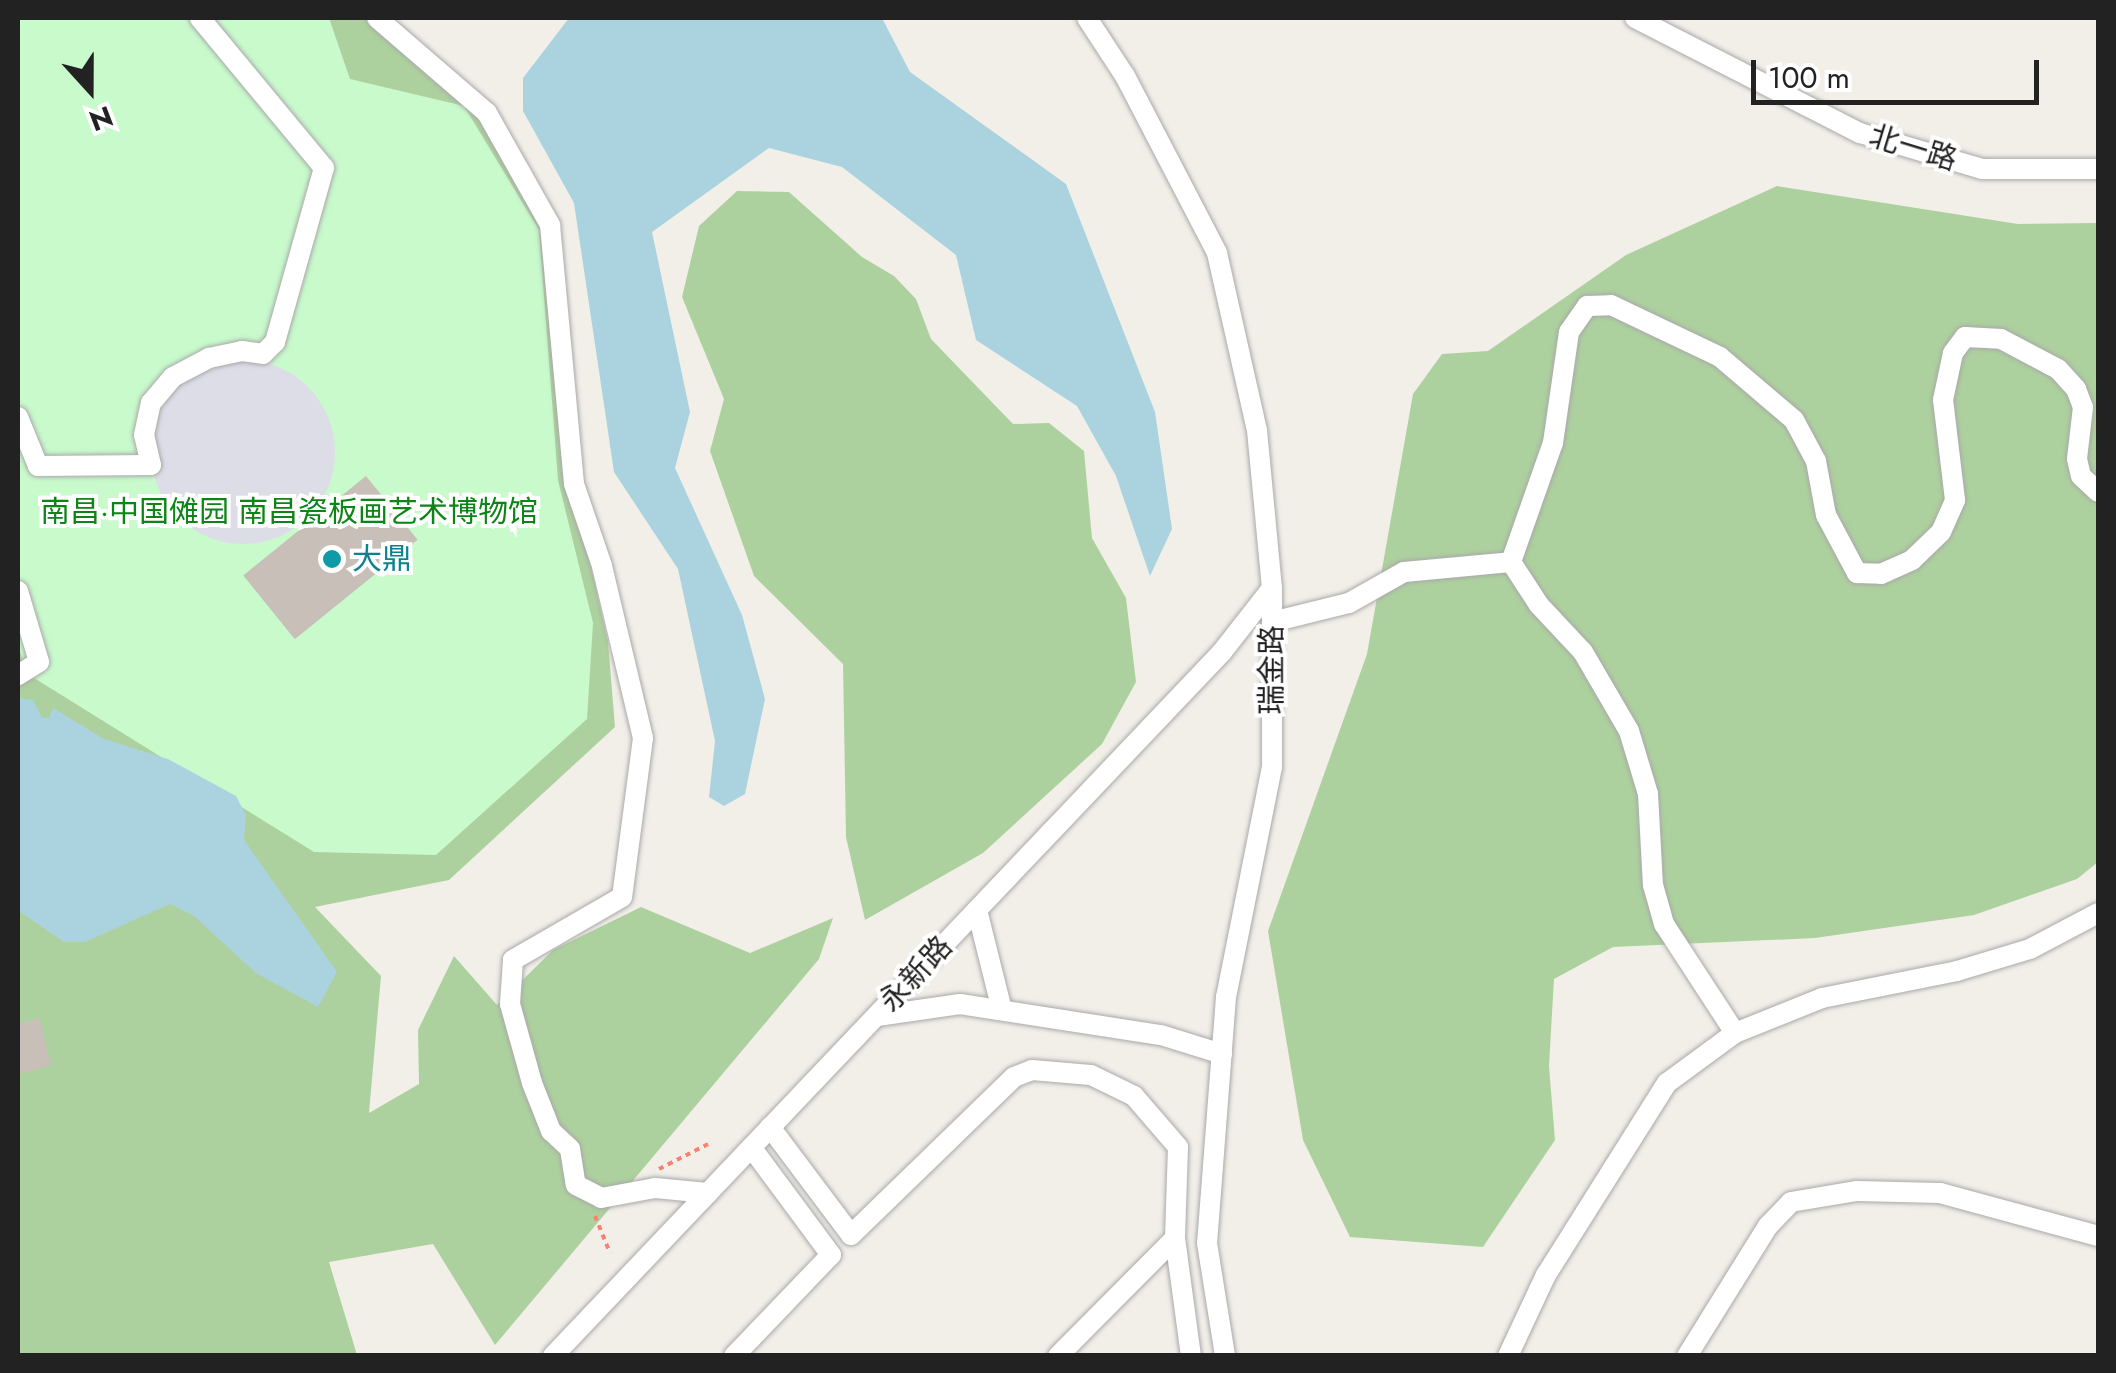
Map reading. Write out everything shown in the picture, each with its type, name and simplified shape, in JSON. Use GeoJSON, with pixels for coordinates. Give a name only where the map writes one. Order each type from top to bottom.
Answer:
{"type":"FeatureCollection","features":[{"type":"Feature","properties":{"kind":"street"},"geometry":{"type":"LineString","coordinates":[[18,417],[38,466],[151,466],[144,435],[150,403],[173,377],[208,358],[242,351],[263,354],[274,342],[324,168],[200,18]]}},
{"type":"Feature","properties":{"kind":"street"},"geometry":{"type":"LineString","coordinates":[[377,18],[487,114],[550,225],[574,484],[602,566],[643,738],[622,897],[513,960],[510,1004],[532,1083],[551,1131],[570,1148],[576,1185],[601,1198],[655,1188],[708,1193]]}},
{"type":"Feature","properties":{"kind":"street","name":"瑞金路"},"geometry":{"type":"LineString","coordinates":[[1087,18],[1125,76],[1217,253],[1257,430],[1272,588],[1272,767],[1226,997],[1207,1243],[1225,1356]]}},
{"type":"Feature","properties":{"kind":"street","name":"北一路"},"geometry":{"type":"LineString","coordinates":[[1635,18],[1860,133],[1982,169],[2098,169]]}},
{"type":"Feature","properties":{"kind":"street"},"geometry":{"type":"LineString","coordinates":[[1511,562],[1553,443],[1569,332],[1587,306],[1611,304],[1720,357],[1794,420],[1816,462],[1832,528],[1857,573],[1881,574],[1912,560],[1941,532],[1956,500],[1942,400],[1953,353],[1965,337],[2001,339],[2067,378],[2083,407],[2081,476],[2098,492]]}},
{"type":"Feature","properties":{"kind":"street"},"geometry":{"type":"LineString","coordinates":[[1272,622],[1349,603],[1404,572],[1511,562]]}},
{"type":"Feature","properties":{"kind":"street"},"geometry":{"type":"LineString","coordinates":[[1511,562],[1582,652],[1629,731],[1648,794],[1653,885],[1664,924],[1735,1033]]}},
{"type":"Feature","properties":{"kind":"street","name":"永新路"},"geometry":{"type":"LineString","coordinates":[[553,1356],[1222,652],[1272,588]]}},
{"type":"Feature","properties":{"kind":"street"},"geometry":{"type":"LineString","coordinates":[[18,591],[39,662],[18,676]]}},
{"type":"Feature","properties":{"kind":"street"},"geometry":{"type":"LineString","coordinates":[[977,910],[1002,1010]]}},
{"type":"Feature","properties":{"kind":"street"},"geometry":{"type":"LineString","coordinates":[[1508,1356],[1546,1275],[1667,1083],[1735,1033],[1822,998],[1957,972],[2030,949],[2098,913]]}},
{"type":"Feature","properties":{"kind":"street"},"geometry":{"type":"LineString","coordinates":[[876,1016],[960,1004],[1162,1036],[1222,1054]]}},
{"type":"Feature","properties":{"kind":"street"},"geometry":{"type":"LineString","coordinates":[[734,1356],[851,1235],[1014,1078],[1061,1070],[1091,1075],[1134,1096],[1178,1147],[1175,1238],[1191,1356]]}},
{"type":"Feature","properties":{"kind":"street"},"geometry":{"type":"LineString","coordinates":[[770,1128],[851,1235]]}},
{"type":"Feature","properties":{"kind":"street"},"geometry":{"type":"LineString","coordinates":[[751,1147],[831,1255]]}},
{"type":"Feature","properties":{"kind":"street"},"geometry":{"type":"LineString","coordinates":[[1687,1356],[1768,1226],[1792,1202],[1857,1191],[1940,1193],[2098,1236]]}},
{"type":"Feature","properties":{"kind":"street"},"geometry":{"type":"LineString","coordinates":[[1058,1356],[1175,1238]]}},
{"type":"Feature","properties":{"kind":"green space"},"geometry":{"type":"Polygon","coordinates":[[[18,18],[366,18],[484,118],[546,233],[566,455],[608,642],[615,727],[449,880],[315,907],[381,976],[369,1113],[419,1084],[418,1030],[454,956],[497,1005],[553,950],[641,907],[750,953],[833,918],[819,959],[495,1345],[433,1244],[329,1262],[357,1355],[18,1355],[18,18]]]}},
{"type":"Feature","properties":{"kind":"green space","name":"南昌·中国傩园 南昌瓷板画艺术博物馆"},"geometry":{"type":"Polygon","coordinates":[[[18,18],[329,18],[350,79],[464,106],[539,230],[558,480],[593,623],[587,719],[436,855],[314,852],[26,673],[18,644],[18,18]]]}},
{"type":"Feature","properties":{"kind":"green space"},"geometry":{"type":"Polygon","coordinates":[[[1777,186],[2018,224],[2098,223],[2098,862],[2077,879],[1974,915],[1815,938],[1613,947],[1554,979],[1549,1066],[1555,1140],[1483,1247],[1350,1237],[1303,1140],[1268,931],[1367,654],[1413,394],[1442,354],[1488,351],[1626,255],[1777,186]]]}},
{"type":"Feature","properties":{"kind":"green space"},"geometry":{"type":"Polygon","coordinates":[[[737,191],[789,192],[862,257],[894,276],[916,299],[931,339],[1013,424],[1049,423],[1084,451],[1092,538],[1126,598],[1136,682],[1102,744],[983,853],[865,920],[846,837],[843,664],[754,576],[710,451],[724,399],[682,297],[699,226],[737,191]]]}},
{"type":"Feature","properties":{"kind":"shaded area"},"geometry":{"type":"Polygon","coordinates":[[[243,360],[278,367],[308,387],[328,417],[335,452],[328,487],[308,517],[278,537],[243,544],[208,537],[178,517],[158,487],[151,452],[158,417],[178,387],[208,367],[243,360]]]}},
{"type":"Feature","properties":{"kind":"water"},"geometry":{"type":"Polygon","coordinates":[[[569,18],[882,18],[910,72],[1066,184],[1155,412],[1172,529],[1150,576],[1116,476],[1077,406],[976,340],[956,255],[842,167],[769,148],[652,232],[690,412],[675,468],[742,615],[765,699],[745,794],[724,806],[709,797],[715,741],[678,569],[614,472],[574,203],[523,111],[523,78],[569,18]]]}},
{"type":"Feature","properties":{"kind":"water"},"geometry":{"type":"Polygon","coordinates":[[[18,698],[33,700],[42,718],[49,718],[53,708],[104,739],[168,759],[236,796],[246,815],[244,840],[337,972],[318,1007],[256,973],[194,916],[170,904],[85,942],[64,942],[20,912],[18,698]]]}},
{"type":"Feature","properties":{"kind":"building"},"geometry":{"type":"Polygon","coordinates":[[[366,476],[418,540],[295,639],[243,575],[366,476]]]}},
{"type":"Feature","properties":{"kind":"building"},"geometry":{"type":"Polygon","coordinates":[[[39,1018],[51,1065],[18,1074],[18,1024],[39,1018]]]}},
{"type":"Feature","properties":{"kind":"place","name":"大鼎"},"geometry":{"type":"Point","coordinates":[332,559]}}]}
